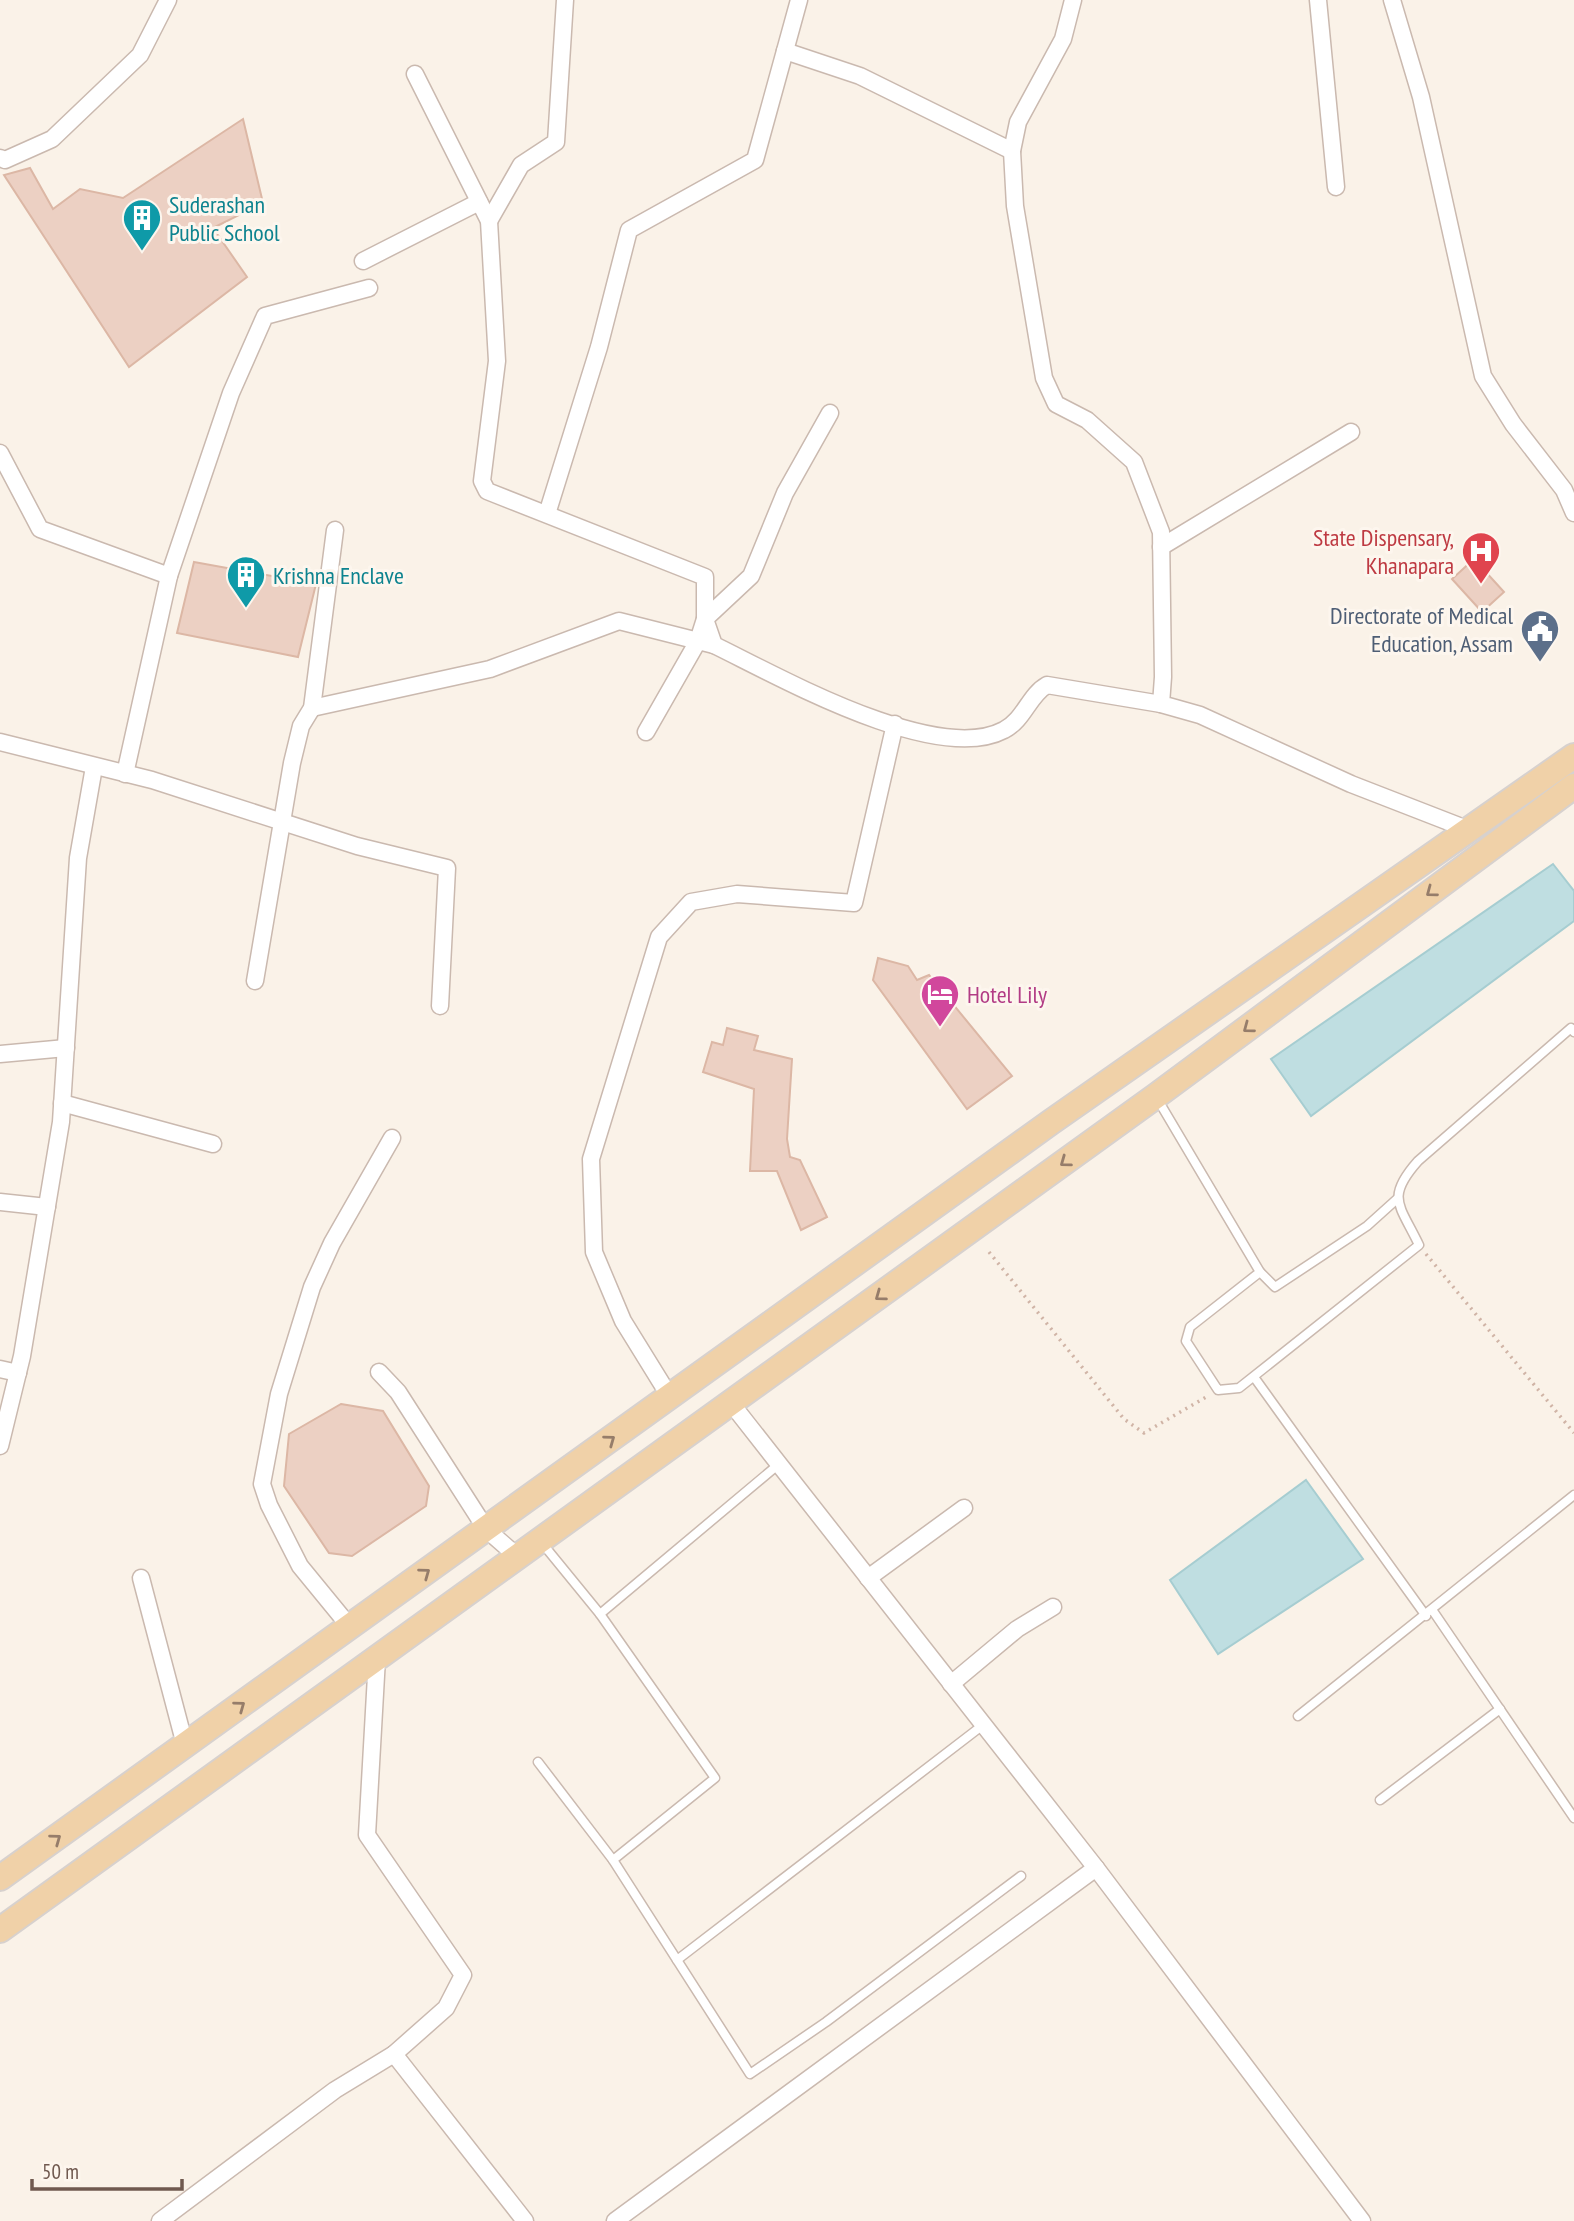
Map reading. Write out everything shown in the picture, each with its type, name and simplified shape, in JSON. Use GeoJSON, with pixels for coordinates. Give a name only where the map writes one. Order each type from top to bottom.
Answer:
{"type":"FeatureCollection","features":[{"type":"Feature","properties":{"kind":"main road"},"geometry":{"type":"LineString","coordinates":[[1472,831],[1478,808],[1574,739]]}},
{"type":"Feature","properties":{"kind":"main road"},"geometry":{"type":"LineString","coordinates":[[0,1878],[1051,1122],[1472,831],[1574,756]]}},
{"type":"Feature","properties":{"kind":"main road"},"geometry":{"type":"LineString","coordinates":[[3,1921],[541,1541],[1156,1096],[1486,852],[1506,855],[1563,803],[1574,786]]}},
{"type":"Feature","properties":{"kind":"street"},"geometry":{"type":"LineString","coordinates":[[0,158],[5,160],[52,139],[140,55],[168,0]]}},
{"type":"Feature","properties":{"kind":"street"},"geometry":{"type":"LineString","coordinates":[[489,220],[521,166],[556,142],[565,0]]}},
{"type":"Feature","properties":{"kind":"street"},"geometry":{"type":"LineString","coordinates":[[547,514],[599,347],[629,230],[755,160],[799,0]]}},
{"type":"Feature","properties":{"kind":"street"},"geometry":{"type":"LineString","coordinates":[[1073,0],[1063,39],[1018,122],[1012,151],[1015,206],[1044,378],[1055,404],[1087,420],[1134,462],[1161,532],[1161,704]]}},
{"type":"Feature","properties":{"kind":"street"},"geometry":{"type":"LineString","coordinates":[[1318,0],[1336,187]]}},
{"type":"Feature","properties":{"kind":"street"},"geometry":{"type":"LineString","coordinates":[[1392,0],[1421,97],[1483,376],[1513,424],[1564,490],[1574,513]]}},
{"type":"Feature","properties":{"kind":"street"},"geometry":{"type":"LineString","coordinates":[[785,51],[860,76],[1012,151]]}},
{"type":"Feature","properties":{"kind":"street"},"geometry":{"type":"LineString","coordinates":[[415,74],[489,220],[497,361],[482,481],[487,491],[705,577],[706,643],[646,732]]}},
{"type":"Feature","properties":{"kind":"street"},"geometry":{"type":"LineString","coordinates":[[363,261],[480,202]]}},
{"type":"Feature","properties":{"kind":"street"},"geometry":{"type":"LineString","coordinates":[[125,774],[169,576],[231,393],[265,316],[369,288]]}},
{"type":"Feature","properties":{"kind":"street"},"geometry":{"type":"LineString","coordinates":[[705,619],[751,576],[785,494],[830,413]]}},
{"type":"Feature","properties":{"kind":"street"},"geometry":{"type":"LineString","coordinates":[[1161,547],[1351,432]]}},
{"type":"Feature","properties":{"kind":"street"},"geometry":{"type":"LineString","coordinates":[[0,453],[40,529],[169,576]]}},
{"type":"Feature","properties":{"kind":"street"},"geometry":{"type":"LineString","coordinates":[[255,981],[301,726],[312,708],[335,530]]}},
{"type":"Feature","properties":{"kind":"street"},"geometry":{"type":"LineString","coordinates":[[312,708],[490,669],[619,621],[706,643],[855,712],[948,740],[983,737],[1005,730],[1027,710],[1037,690],[1047,685],[1161,704],[1200,715],[1350,784],[1472,831]]}},
{"type":"Feature","properties":{"kind":"street"},"geometry":{"type":"LineString","coordinates":[[670,1397],[623,1321],[594,1252],[591,1159],[659,937],[691,902],[737,894],[854,903],[895,724]]}},
{"type":"Feature","properties":{"kind":"street"},"geometry":{"type":"LineString","coordinates":[[0,742],[125,774],[357,846],[447,869],[440,1006]]}},
{"type":"Feature","properties":{"kind":"street"},"geometry":{"type":"LineString","coordinates":[[0,1446],[18,1373],[62,1103],[78,858],[94,767]]}},
{"type":"Feature","properties":{"kind":"street"},"geometry":{"type":"LineString","coordinates":[[0,1054],[66,1048]]}},
{"type":"Feature","properties":{"kind":"street"},"geometry":{"type":"LineString","coordinates":[[62,1103],[214,1144]]}},
{"type":"Feature","properties":{"kind":"street"},"geometry":{"type":"LineString","coordinates":[[350,1627],[300,1566],[262,1484],[279,1394],[312,1287],[332,1243],[392,1138]]}},
{"type":"Feature","properties":{"kind":"street"},"geometry":{"type":"LineString","coordinates":[[0,1202],[47,1207]]}},
{"type":"Feature","properties":{"kind":"street"},"geometry":{"type":"LineString","coordinates":[[0,1369],[18,1373]]}},
{"type":"Feature","properties":{"kind":"street"},"geometry":{"type":"LineString","coordinates":[[379,1372],[398,1392],[486,1529],[518,1557]]}},
{"type":"Feature","properties":{"kind":"street"},"geometry":{"type":"LineString","coordinates":[[731,1403],[1096,1868],[1362,2221]]}},
{"type":"Feature","properties":{"kind":"street"},"geometry":{"type":"LineString","coordinates":[[868,1578],[964,1508]]}},
{"type":"Feature","properties":{"kind":"street"},"geometry":{"type":"LineString","coordinates":[[141,1578],[185,1745]]}},
{"type":"Feature","properties":{"kind":"street"},"geometry":{"type":"LineString","coordinates":[[951,1684],[1017,1629],[1053,1607]]}},
{"type":"Feature","properties":{"kind":"street"},"geometry":{"type":"LineString","coordinates":[[160,2221],[335,2090],[394,2054],[446,2008],[463,1975],[366,1835],[377,1658]]}},
{"type":"Feature","properties":{"kind":"street"},"geometry":{"type":"LineString","coordinates":[[615,2221],[1096,1868]]}},
{"type":"Feature","properties":{"kind":"street"},"geometry":{"type":"LineString","coordinates":[[394,2054],[524,2221]]}},
{"type":"Feature","properties":{"kind":"lane"},"geometry":{"type":"LineString","coordinates":[[1156,1096],[1260,1272],[1275,1287],[1367,1226],[1397,1199],[1401,1180],[1418,1161],[1571,1028],[1574,1032]]}},
{"type":"Feature","properties":{"kind":"lane"},"geometry":{"type":"LineString","coordinates":[[1260,1272],[1190,1327],[1186,1341],[1218,1390],[1239,1388],[1419,1245],[1397,1199]]}},
{"type":"Feature","properties":{"kind":"lane"},"geometry":{"type":"LineString","coordinates":[[1254,1377],[1500,1709],[1574,1818]]}},
{"type":"Feature","properties":{"kind":"lane"},"geometry":{"type":"LineString","coordinates":[[600,1614],[779,1464]]}},
{"type":"Feature","properties":{"kind":"lane"},"geometry":{"type":"LineString","coordinates":[[1298,1716],[1574,1495]]}},
{"type":"Feature","properties":{"kind":"lane"},"geometry":{"type":"LineString","coordinates":[[541,1541],[600,1614],[715,1778],[614,1860]]}},
{"type":"Feature","properties":{"kind":"lane"},"geometry":{"type":"LineString","coordinates":[[1380,1800],[1500,1709]]}},
{"type":"Feature","properties":{"kind":"lane"},"geometry":{"type":"LineString","coordinates":[[677,1960],[983,1725]]}},
{"type":"Feature","properties":{"kind":"lane"},"geometry":{"type":"LineString","coordinates":[[538,1762],[614,1860],[750,2074],[826,2022],[1021,1876]]}},
{"type":"Feature","properties":{"kind":"path"},"geometry":{"type":"LineString","coordinates":[[1419,1245],[1574,1433]]}},
{"type":"Feature","properties":{"kind":"path"},"geometry":{"type":"LineString","coordinates":[[989,1252],[1124,1419],[1144,1433],[1218,1390]]}},
{"type":"Feature","properties":{"kind":"water"},"geometry":{"type":"Polygon","coordinates":[[[1553,864],[1574,891],[1574,921],[1311,1116],[1271,1059],[1553,864]]]}},
{"type":"Feature","properties":{"kind":"water"},"geometry":{"type":"Polygon","coordinates":[[[1306,1480],[1363,1559],[1218,1654],[1170,1580],[1306,1480]]]}},
{"type":"Feature","properties":{"kind":"building","name":"Suderashan Public School"},"geometry":{"type":"Polygon","coordinates":[[[243,119],[263,203],[213,228],[247,277],[129,367],[4,175],[30,168],[53,209],[80,189],[123,198],[243,119]]]}},
{"type":"Feature","properties":{"kind":"building"},"geometry":{"type":"Polygon","coordinates":[[[1474,559],[1504,592],[1482,612],[1452,579],[1474,559]]]}},
{"type":"Feature","properties":{"kind":"building","name":"Krishna Enclave"},"geometry":{"type":"Polygon","coordinates":[[[194,562],[316,584],[298,657],[177,633],[194,562]]]}},
{"type":"Feature","properties":{"kind":"building","name":"Hotel Lily"},"geometry":{"type":"Polygon","coordinates":[[[878,958],[908,966],[917,980],[929,975],[1012,1076],[967,1109],[873,980],[878,958]]]}},
{"type":"Feature","properties":{"kind":"building"},"geometry":{"type":"Polygon","coordinates":[[[727,1028],[758,1036],[754,1050],[792,1059],[787,1139],[790,1157],[800,1160],[827,1217],[801,1230],[777,1171],[750,1171],[754,1089],[703,1072],[712,1042],[723,1045],[727,1028]]]}},
{"type":"Feature","properties":{"kind":"building"},"geometry":{"type":"Polygon","coordinates":[[[341,1404],[383,1411],[429,1486],[426,1506],[352,1556],[329,1553],[284,1486],[289,1434],[341,1404]]]}},
{"type":"Feature","properties":{"kind":"place","name":"Suderashan Public School"},"geometry":{"type":"Point","coordinates":[142,252]}},
{"type":"Feature","properties":{"kind":"place","name":"State Dispensary, Khanapara"},"geometry":{"type":"Point","coordinates":[1481,585]}},
{"type":"Feature","properties":{"kind":"place","name":"Krishna Enclave"},"geometry":{"type":"Point","coordinates":[246,609]}},
{"type":"Feature","properties":{"kind":"place","name":"Directorate of Medical Education, Assam"},"geometry":{"type":"Point","coordinates":[1540,663]}},
{"type":"Feature","properties":{"kind":"place","name":"Hotel Lily"},"geometry":{"type":"Point","coordinates":[940,1028]}}]}
